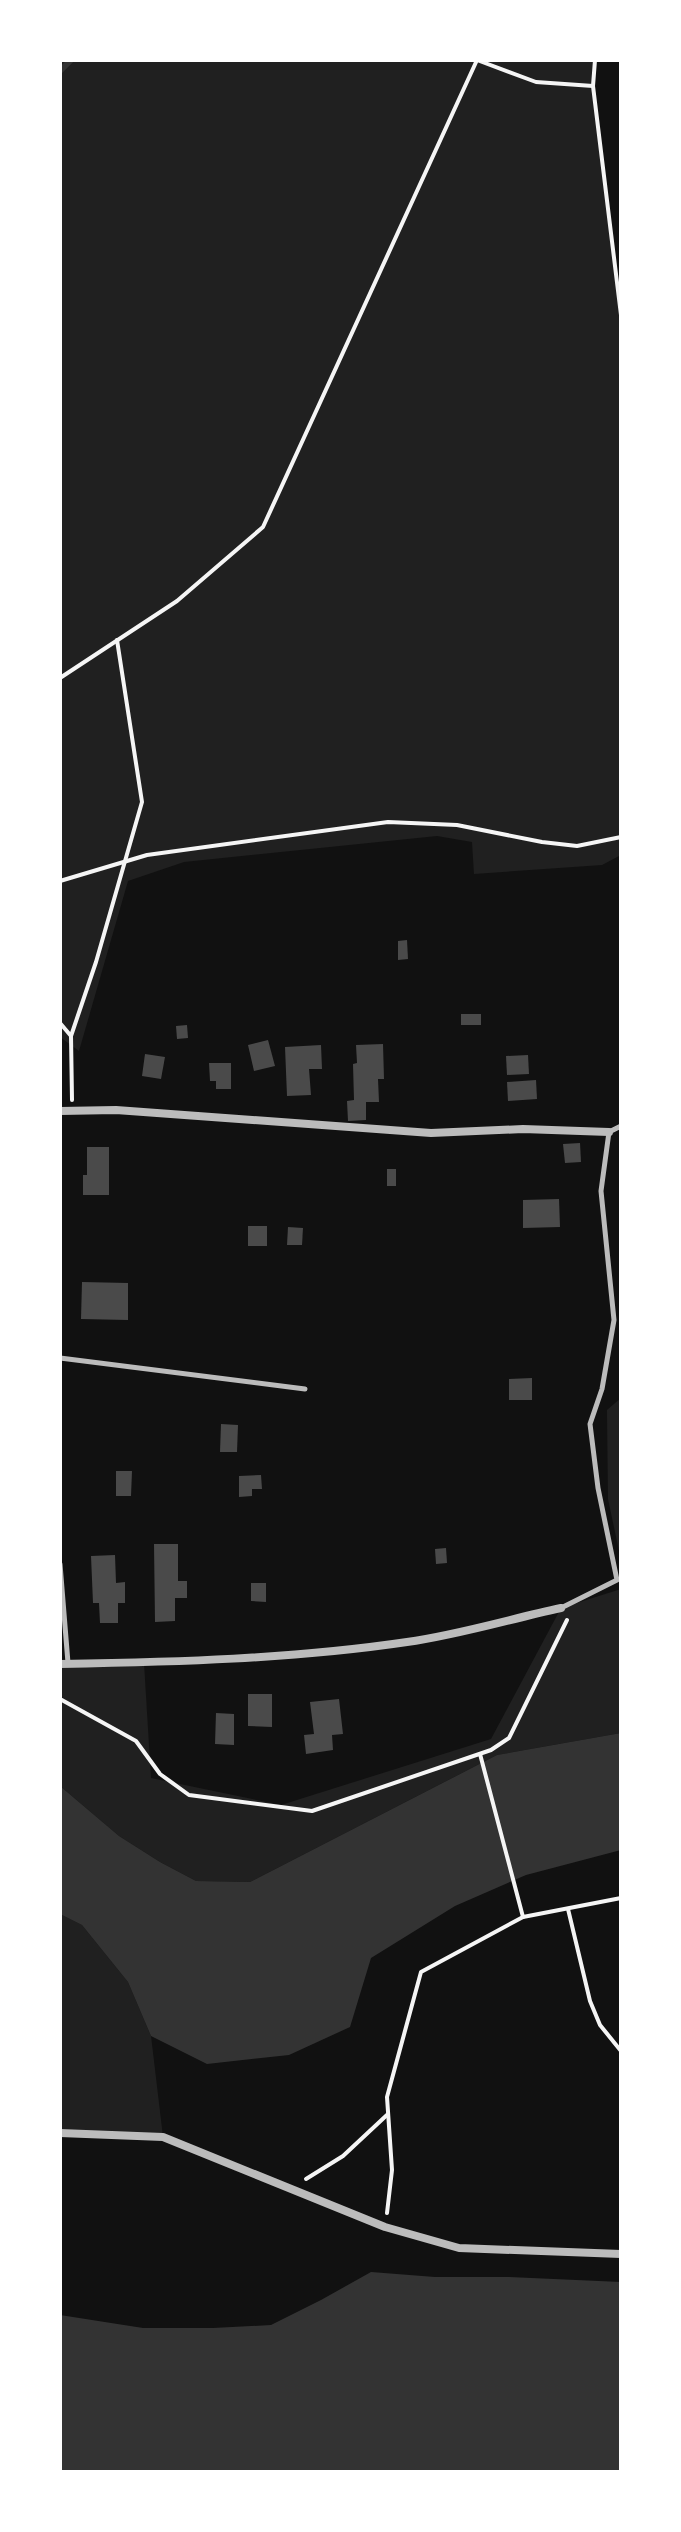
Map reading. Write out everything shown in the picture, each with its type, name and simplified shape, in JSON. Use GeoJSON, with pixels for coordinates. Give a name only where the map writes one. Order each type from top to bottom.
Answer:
{"type":"FeatureCollection","features":[{"type":"Feature","properties":{"kind":"street"},"geometry":{"type":"LineString","coordinates":[[60,1111],[116,1110],[431,1133],[523,1129],[609,1132]]}},
{"type":"Feature","properties":{"kind":"street"},"geometry":{"type":"LineString","coordinates":[[64,1664],[144,1663],[336,1651],[410,1642],[561,1608]]}},
{"type":"Feature","properties":{"kind":"street"},"geometry":{"type":"LineString","coordinates":[[60,2133],[163,2137],[385,2227],[459,2248],[621,2254]]}},
{"type":"Feature","properties":{"kind":"lane"},"geometry":{"type":"LineString","coordinates":[[561,1608],[617,1580],[598,1488],[590,1424],[602,1389],[614,1320],[601,1191],[609,1132],[621,1126]]}},
{"type":"Feature","properties":{"kind":"lane"},"geometry":{"type":"LineString","coordinates":[[60,1358],[305,1389]]}},
{"type":"Feature","properties":{"kind":"lane"},"geometry":{"type":"LineString","coordinates":[[60,1564],[64,1664]]}},
{"type":"Feature","properties":{"kind":"path"},"geometry":{"type":"LineString","coordinates":[[60,678],[177,601],[263,527],[477,60],[536,82],[593,86]]}},
{"type":"Feature","properties":{"kind":"path"},"geometry":{"type":"LineString","coordinates":[[595,60],[593,86],[621,315]]}},
{"type":"Feature","properties":{"kind":"path"},"geometry":{"type":"LineString","coordinates":[[72,1110],[71,1036],[96,962],[142,802],[117,640]]}},
{"type":"Feature","properties":{"kind":"path"},"geometry":{"type":"LineString","coordinates":[[60,881],[147,855],[388,822],[457,825],[577,846],[621,837]]}},
{"type":"Feature","properties":{"kind":"path"},"geometry":{"type":"LineString","coordinates":[[60,1023],[71,1036]]}},
{"type":"Feature","properties":{"kind":"path"},"geometry":{"type":"LineString","coordinates":[[60,1699],[136,1741],[160,1774],[189,1795],[312,1811],[491,1750],[509,1738],[577,1600]]}},
{"type":"Feature","properties":{"kind":"path"},"geometry":{"type":"LineString","coordinates":[[480,1754],[523,1917]]}},
{"type":"Feature","properties":{"kind":"path"},"geometry":{"type":"LineString","coordinates":[[385,2227],[392,2170],[387,2097],[421,1972],[523,1917],[621,1898]]}},
{"type":"Feature","properties":{"kind":"path"},"geometry":{"type":"LineString","coordinates":[[568,1909],[590,2001],[600,2025],[621,2051]]}},
{"type":"Feature","properties":{"kind":"path"},"geometry":{"type":"LineString","coordinates":[[290,2189],[343,2156],[388,2114]]}},
{"type":"Feature","properties":{"kind":"shaded area"},"geometry":{"type":"Polygon","coordinates":[[[60,60],[595,60],[593,86],[621,315],[621,855],[602,865],[474,874],[472,842],[437,836],[184,862],[128,881],[79,1051],[60,1037],[60,60]]]}},
{"type":"Feature","properties":{"kind":"shaded area"},"geometry":{"type":"Polygon","coordinates":[[[621,1398],[621,1560],[608,1499],[607,1410],[621,1398]]]}},
{"type":"Feature","properties":{"kind":"shaded area"},"geometry":{"type":"Polygon","coordinates":[[[621,1589],[621,1733],[497,1755],[250,1882],[196,1881],[119,1836],[60,1786],[60,1664],[144,1663],[151,1778],[281,1805],[491,1739],[561,1608],[621,1589]]]}},
{"type":"Feature","properties":{"kind":"shaded area"},"geometry":{"type":"Polygon","coordinates":[[[621,1733],[621,1850],[526,1875],[455,1906],[371,1958],[350,2027],[289,2055],[207,2064],[151,2036],[128,1982],[82,1925],[60,1914],[60,1786],[119,1836],[196,1881],[250,1882],[497,1755],[621,1733]]]}},
{"type":"Feature","properties":{"kind":"shaded area"},"geometry":{"type":"Polygon","coordinates":[[[60,1914],[82,1925],[128,1982],[151,2036],[163,2137],[60,2133],[60,1914]]]}},
{"type":"Feature","properties":{"kind":"shaded area"},"geometry":{"type":"Polygon","coordinates":[[[371,2272],[435,2277],[621,2282],[621,2472],[60,2472],[60,2315],[143,2328],[271,2325],[371,2272]]]}},
{"type":"Feature","properties":{"kind":"building"},"geometry":{"type":"Polygon","coordinates":[[[407,940],[408,959],[398,960],[398,941],[407,940]]]}},
{"type":"Feature","properties":{"kind":"building"},"geometry":{"type":"Polygon","coordinates":[[[461,1014],[481,1014],[481,1025],[461,1025],[461,1014]]]}},
{"type":"Feature","properties":{"kind":"building"},"geometry":{"type":"Polygon","coordinates":[[[187,1025],[188,1038],[177,1039],[176,1026],[187,1025]]]}},
{"type":"Feature","properties":{"kind":"building"},"geometry":{"type":"Polygon","coordinates":[[[268,1040],[275,1066],[254,1071],[248,1045],[268,1040]]]}},
{"type":"Feature","properties":{"kind":"building"},"geometry":{"type":"Polygon","coordinates":[[[383,1044],[384,1079],[378,1079],[379,1102],[366,1102],[366,1120],[348,1121],[347,1101],[354,1100],[356,1045],[383,1044]]]}},
{"type":"Feature","properties":{"kind":"building"},"geometry":{"type":"Polygon","coordinates":[[[321,1045],[322,1069],[309,1069],[311,1095],[287,1096],[285,1047],[321,1045]]]}},
{"type":"Feature","properties":{"kind":"building"},"geometry":{"type":"Polygon","coordinates":[[[145,1054],[165,1057],[161,1079],[142,1076],[145,1054]]]}},
{"type":"Feature","properties":{"kind":"building"},"geometry":{"type":"Polygon","coordinates":[[[528,1055],[529,1074],[507,1075],[506,1056],[528,1055]]]}},
{"type":"Feature","properties":{"kind":"building"},"geometry":{"type":"Polygon","coordinates":[[[209,1063],[231,1063],[231,1089],[216,1089],[216,1081],[210,1081],[209,1063]]]}},
{"type":"Feature","properties":{"kind":"building"},"geometry":{"type":"Polygon","coordinates":[[[536,1080],[537,1099],[508,1101],[507,1082],[536,1080]]]}},
{"type":"Feature","properties":{"kind":"building"},"geometry":{"type":"Polygon","coordinates":[[[580,1143],[581,1162],[565,1163],[563,1144],[580,1143]]]}},
{"type":"Feature","properties":{"kind":"building"},"geometry":{"type":"Polygon","coordinates":[[[87,1147],[109,1147],[109,1195],[83,1195],[87,1147]]]}},
{"type":"Feature","properties":{"kind":"building"},"geometry":{"type":"Polygon","coordinates":[[[387,1169],[396,1169],[396,1186],[387,1186],[387,1169]]]}},
{"type":"Feature","properties":{"kind":"building"},"geometry":{"type":"Polygon","coordinates":[[[559,1199],[560,1227],[523,1228],[523,1200],[559,1199]]]}},
{"type":"Feature","properties":{"kind":"building"},"geometry":{"type":"Polygon","coordinates":[[[248,1226],[267,1226],[267,1246],[248,1246],[248,1226]]]}},
{"type":"Feature","properties":{"kind":"building"},"geometry":{"type":"Polygon","coordinates":[[[288,1227],[303,1228],[302,1245],[287,1245],[288,1227]]]}},
{"type":"Feature","properties":{"kind":"building"},"geometry":{"type":"Polygon","coordinates":[[[82,1282],[128,1283],[128,1320],[81,1319],[82,1282]]]}},
{"type":"Feature","properties":{"kind":"building"},"geometry":{"type":"Polygon","coordinates":[[[532,1378],[532,1400],[509,1400],[509,1379],[532,1378]]]}},
{"type":"Feature","properties":{"kind":"building"},"geometry":{"type":"Polygon","coordinates":[[[221,1424],[238,1425],[237,1452],[220,1452],[221,1424]]]}},
{"type":"Feature","properties":{"kind":"building"},"geometry":{"type":"Polygon","coordinates":[[[116,1471],[132,1471],[131,1496],[116,1496],[116,1471]]]}},
{"type":"Feature","properties":{"kind":"building"},"geometry":{"type":"Polygon","coordinates":[[[261,1475],[262,1489],[252,1489],[252,1496],[239,1497],[239,1476],[261,1475]]]}},
{"type":"Feature","properties":{"kind":"building"},"geometry":{"type":"Polygon","coordinates":[[[154,1544],[178,1544],[178,1581],[187,1581],[187,1598],[175,1598],[175,1621],[155,1622],[154,1544]]]}},
{"type":"Feature","properties":{"kind":"building"},"geometry":{"type":"Polygon","coordinates":[[[446,1548],[447,1563],[436,1564],[435,1549],[446,1548]]]}},
{"type":"Feature","properties":{"kind":"building"},"geometry":{"type":"Polygon","coordinates":[[[115,1555],[116,1583],[125,1582],[125,1603],[118,1603],[118,1623],[100,1623],[99,1603],[93,1603],[91,1556],[115,1555]]]}},
{"type":"Feature","properties":{"kind":"building"},"geometry":{"type":"Polygon","coordinates":[[[251,1583],[266,1583],[266,1602],[251,1601],[251,1583]]]}},
{"type":"Feature","properties":{"kind":"building"},"geometry":{"type":"Polygon","coordinates":[[[248,1694],[272,1694],[272,1727],[248,1726],[248,1694]]]}},
{"type":"Feature","properties":{"kind":"building"},"geometry":{"type":"Polygon","coordinates":[[[339,1699],[343,1734],[332,1735],[333,1750],[306,1754],[304,1735],[314,1734],[310,1702],[339,1699]]]}},
{"type":"Feature","properties":{"kind":"building"},"geometry":{"type":"Polygon","coordinates":[[[216,1713],[234,1714],[234,1745],[215,1744],[216,1713]]]}},
{"type":"Feature","properties":{"kind":"waterway"},"geometry":{"type":"LineString","coordinates":[[60,71],[71,60]]}}]}
